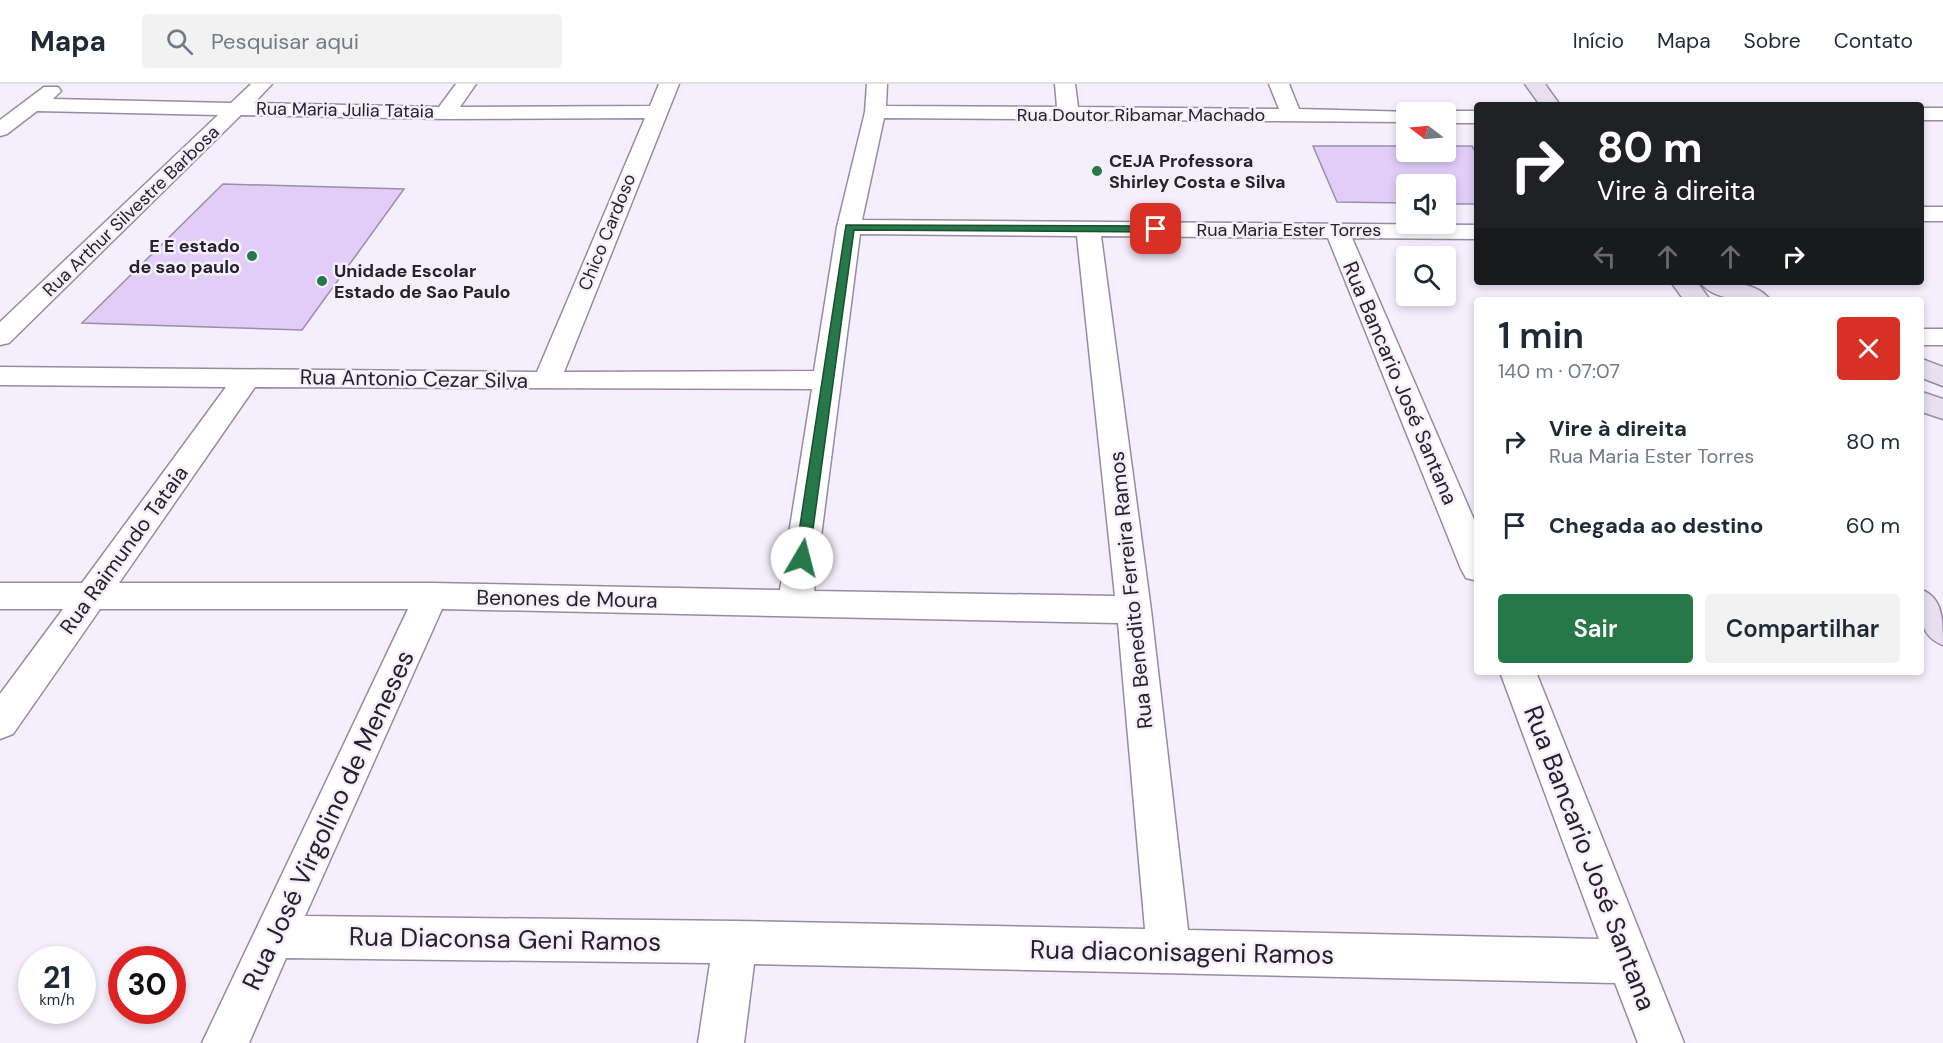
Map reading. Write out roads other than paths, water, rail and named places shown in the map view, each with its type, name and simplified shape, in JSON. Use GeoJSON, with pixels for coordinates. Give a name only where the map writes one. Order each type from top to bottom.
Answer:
{"type":"FeatureCollection","features":[{"type":"Feature","properties":{"kind":"street"},"geometry":{"type":"LineString","coordinates":[[0,130],[60,84]]}},
{"type":"Feature","properties":{"kind":"street","name":"Rua Arthur Silvestre Barbosa"},"geometry":{"type":"LineString","coordinates":[[0,337],[261,84]]}},
{"type":"Feature","properties":{"kind":"street"},"geometry":{"type":"LineString","coordinates":[[445,112],[466,84]]}},
{"type":"Feature","properties":{"kind":"street","name":"Chico Cardoso"},"geometry":{"type":"LineString","coordinates":[[547,381],[669,84]]}},
{"type":"Feature","properties":{"kind":"street"},"geometry":{"type":"LineString","coordinates":[[795,603],[849,227],[875,112],[877,84]]}},
{"type":"Feature","properties":{"kind":"street"},"geometry":{"type":"LineString","coordinates":[[1065,84],[1068,114]]}},
{"type":"Feature","properties":{"kind":"street"},"geometry":{"type":"LineString","coordinates":[[1280,84],[1292,116]]}},
{"type":"Feature","properties":{"kind":"street"},"geometry":{"type":"LineString","coordinates":[[1535,84],[1548,102]]}},
{"type":"Feature","properties":{"kind":"street","name":"Rua Maria Julia Tataia"},"geometry":{"type":"LineString","coordinates":[[34,105],[445,112],[656,112]]}},
{"type":"Feature","properties":{"kind":"street","name":"Rua Doutor Ribamar Machado"},"geometry":{"type":"LineString","coordinates":[[875,112],[1396,116]]}},
{"type":"Feature","properties":{"kind":"street"},"geometry":{"type":"LineString","coordinates":[[1924,114],[1943,114]]}},
{"type":"Feature","properties":{"kind":"street"},"geometry":{"type":"LineString","coordinates":[[1456,117],[1474,117]]}},
{"type":"Feature","properties":{"kind":"street"},"geometry":{"type":"LineString","coordinates":[[1924,213],[1943,214]]}},
{"type":"Feature","properties":{"kind":"street","name":"Rua Maria Ester Torres"},"geometry":{"type":"LineString","coordinates":[[849,227],[1474,231]]}},
{"type":"Feature","properties":{"kind":"street","name":"Rua Benedito Ferreira Ramos"},"geometry":{"type":"LineString","coordinates":[[1088,229],[1134,610],[1169,952]]}},
{"type":"Feature","properties":{"kind":"street","name":"Rua Bancario José Santana"},"geometry":{"type":"LineString","coordinates":[[1337,230],[1474,559]]}},
{"type":"Feature","properties":{"kind":"street"},"geometry":{"type":"LineString","coordinates":[[1698,292],[1735,297]]}},
{"type":"Feature","properties":{"kind":"street"},"geometry":{"type":"LineString","coordinates":[[1924,337],[1943,337]]}},
{"type":"Feature","properties":{"kind":"street"},"geometry":{"type":"LineString","coordinates":[[1924,369],[1943,377]]}},
{"type":"Feature","properties":{"kind":"street","name":"Rua Antonio Cezar Silva"},"geometry":{"type":"LineString","coordinates":[[0,376],[547,381],[828,380]]}},
{"type":"Feature","properties":{"kind":"street","name":"Rua Raimundo Tataia"},"geometry":{"type":"LineString","coordinates":[[0,723],[248,377]]}},
{"type":"Feature","properties":{"kind":"street"},"geometry":{"type":"LineString","coordinates":[[1924,401],[1943,410]]}},
{"type":"Feature","properties":{"kind":"street","name":"Benones de Moura"},"geometry":{"type":"LineString","coordinates":[[0,596],[431,596],[1134,610]]}},
{"type":"Feature","properties":{"kind":"street","name":"Rua José Virgolino de Meneses"},"geometry":{"type":"LineString","coordinates":[[225,1043],[431,596]]}},
{"type":"Feature","properties":{"kind":"street","name":"Rua Bancario José Santana"},"geometry":{"type":"LineString","coordinates":[[1519,675],[1661,1043]]}},
{"type":"Feature","properties":{"kind":"street","name":"Rua Diaconsa Geni Ramos"},"geometry":{"type":"LineString","coordinates":[[275,937],[735,942]]}},
{"type":"Feature","properties":{"kind":"street"},"geometry":{"type":"LineString","coordinates":[[721,1043],[735,942]]}},
{"type":"Feature","properties":{"kind":"street","name":"Rua diaconisageni Ramos"},"geometry":{"type":"LineString","coordinates":[[735,942],[1628,961]]}},
{"type":"Feature","properties":{"kind":"place","name":"CEJA Professora Shirley Costa e Silva"},"geometry":{"type":"Point","coordinates":[1097,171]}},
{"type":"Feature","properties":{"kind":"place","name":"E E estado de sao paulo"},"geometry":{"type":"Point","coordinates":[252,256]}},
{"type":"Feature","properties":{"kind":"place","name":"Unidade Escolar Estado de Sao Paulo"},"geometry":{"type":"Point","coordinates":[322,281]}}]}
